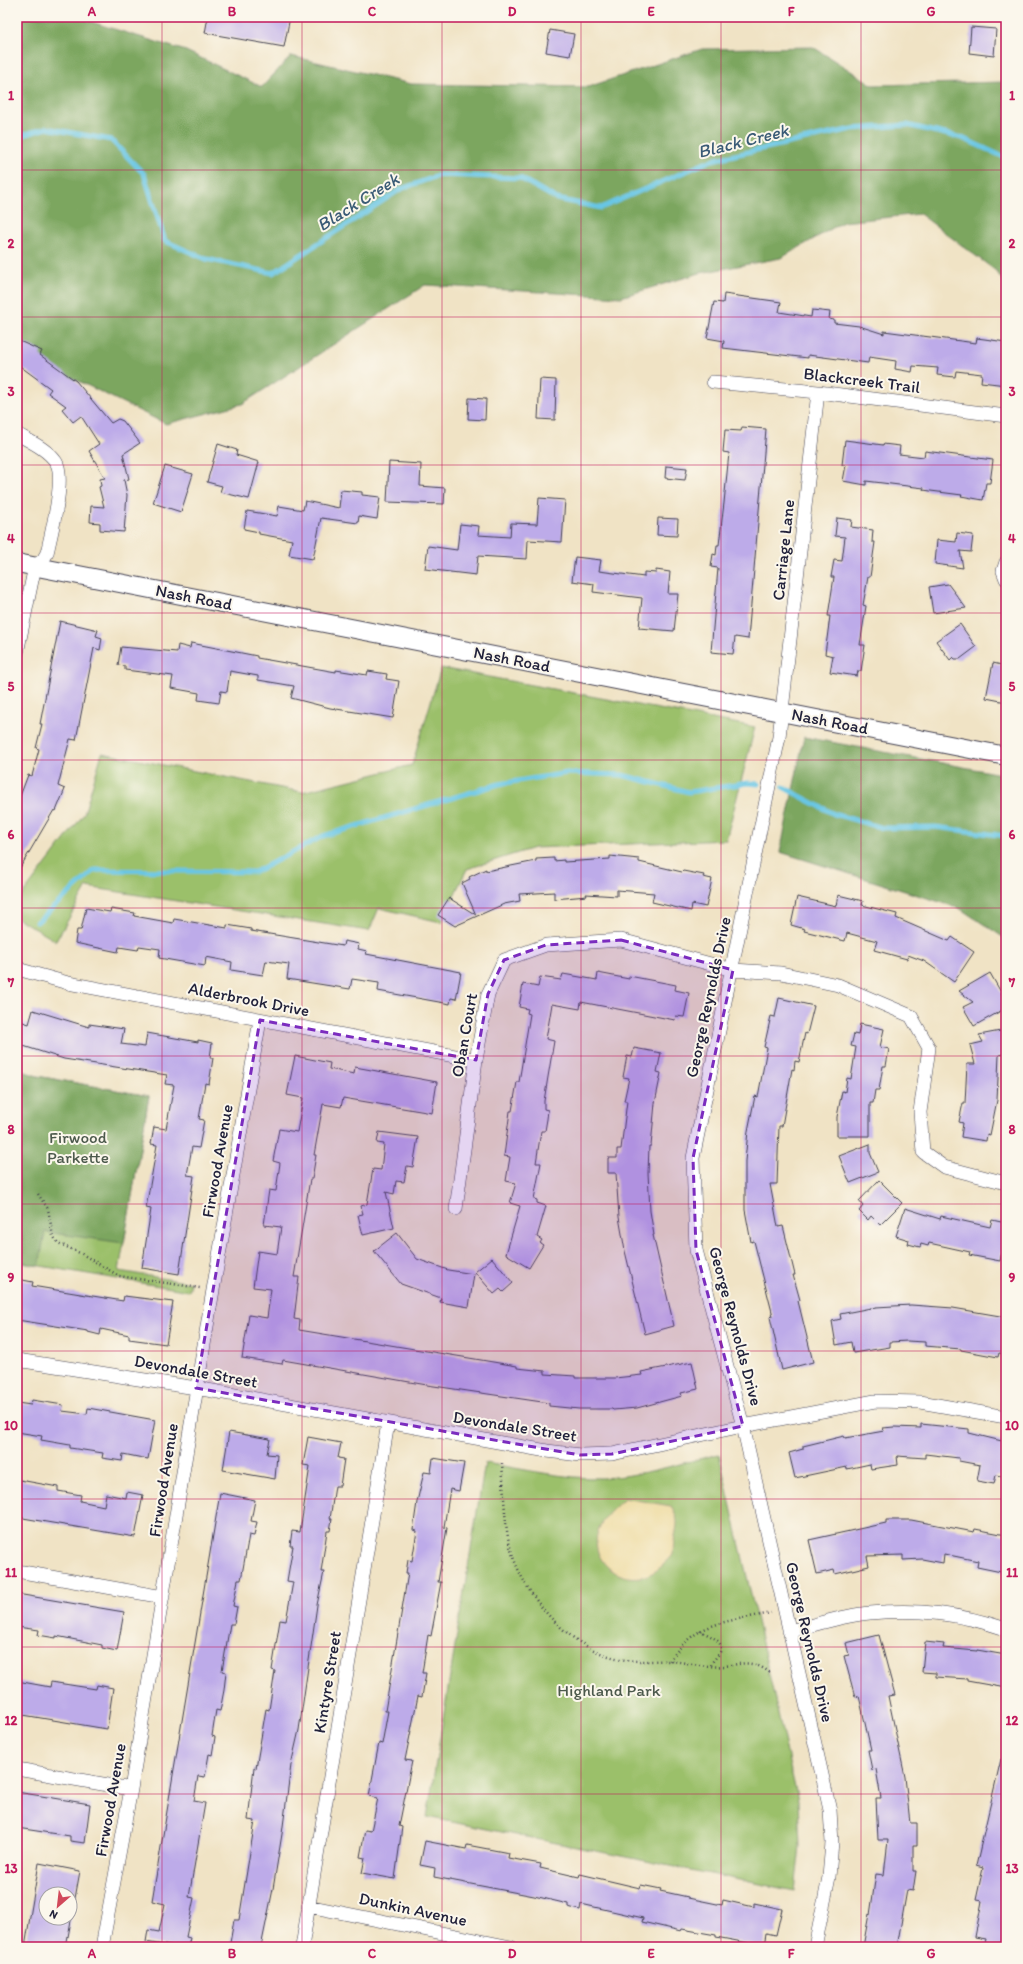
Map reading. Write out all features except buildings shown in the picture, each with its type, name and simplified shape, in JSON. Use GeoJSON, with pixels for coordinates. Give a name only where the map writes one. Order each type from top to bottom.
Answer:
{"type":"FeatureCollection","features":[{"type":"Feature","properties":{"kind":"street","name":"Blackcreek Trail"},"geometry":{"type":"LineString","coordinates":[[713,382],[818,392],[1006,416]]}},
{"type":"Feature","properties":{"kind":"street","name":"Carriage Lane"},"geometry":{"type":"LineString","coordinates":[[783,712],[818,392]]}},
{"type":"Feature","properties":{"kind":"street"},"geometry":{"type":"LineString","coordinates":[[17,434],[46,450],[57,464],[60,485],[47,553],[43,560],[35,566],[17,653]]}},
{"type":"Feature","properties":{"kind":"street"},"geometry":{"type":"LineString","coordinates":[[1006,562],[1003,571],[1006,579]]}},
{"type":"Feature","properties":{"kind":"street","name":"Nash Road"},"geometry":{"type":"LineString","coordinates":[[17,563],[1006,756]]}},
{"type":"Feature","properties":{"kind":"street","name":"George Reynolds Drive"},"geometry":{"type":"LineString","coordinates":[[783,712],[733,970],[693,1158],[696,1250],[743,1426],[830,1810],[832,1844],[829,1878],[815,1947]]}},
{"type":"Feature","properties":{"kind":"street","name":"Oban Court"},"geometry":{"type":"LineString","coordinates":[[456,1209],[476,1060],[488,994],[504,960],[546,945],[621,940],[733,970],[781,973],[838,985],[911,1016],[929,1048],[920,1112],[923,1152],[944,1167],[1006,1183]]}},
{"type":"Feature","properties":{"kind":"street","name":"Alderbrook Drive"},"geometry":{"type":"LineString","coordinates":[[17,966],[21,970],[68,983],[476,1060]]}},
{"type":"Feature","properties":{"kind":"street","name":"Firwood Avenue"},"geometry":{"type":"LineString","coordinates":[[102,1947],[131,1789],[196,1388],[260,1020]]}},
{"type":"Feature","properties":{"kind":"street","name":"Devondale Street"},"geometry":{"type":"LineString","coordinates":[[17,1360],[196,1388],[547,1451],[580,1455],[612,1454],[743,1426],[876,1402],[920,1402],[1006,1417]]}},
{"type":"Feature","properties":{"kind":"street","name":"Kintyre Street"},"geometry":{"type":"LineString","coordinates":[[302,1947],[388,1423]]}},
{"type":"Feature","properties":{"kind":"street"},"geometry":{"type":"LineString","coordinates":[[17,1571],[163,1597]]}},
{"type":"Feature","properties":{"kind":"street"},"geometry":{"type":"LineString","coordinates":[[789,1631],[869,1613],[928,1611],[976,1619],[1006,1629]]}},
{"type":"Feature","properties":{"kind":"street"},"geometry":{"type":"LineString","coordinates":[[17,1769],[131,1789]]}},
{"type":"Feature","properties":{"kind":"street","name":"Dunkin Avenue"},"geometry":{"type":"LineString","coordinates":[[308,1906],[511,1947]]}},
{"type":"Feature","properties":{"kind":"path"},"geometry":{"type":"LineString","coordinates":[[38,1194],[48,1209],[53,1236],[58,1243],[82,1254],[119,1276],[213,1290]]}},
{"type":"Feature","properties":{"kind":"path"},"geometry":{"type":"LineString","coordinates":[[502,1463],[510,1548],[517,1568],[540,1606],[564,1632],[608,1656],[641,1661],[670,1661],[720,1667],[753,1663],[772,1674]]}},
{"type":"Feature","properties":{"kind":"path"},"geometry":{"type":"LineString","coordinates":[[670,1661],[685,1640],[700,1630],[714,1625],[784,1610]]}},
{"type":"Feature","properties":{"kind":"path"},"geometry":{"type":"LineString","coordinates":[[700,1630],[716,1639],[720,1645],[720,1652],[711,1666]]}},
{"type":"Feature","properties":{"kind":"highlighted area"},"geometry":{"type":"Polygon","coordinates":[[[621,940],[733,970],[693,1158],[696,1250],[743,1426],[612,1454],[580,1455],[196,1388],[260,1020],[476,1060],[488,994],[504,960],[546,945],[621,940]]]}},
{"type":"Feature","properties":{"kind":"green space"},"geometry":{"type":"Polygon","coordinates":[[[17,17],[83,17],[85,20],[186,51],[262,87],[291,56],[411,84],[588,87],[702,49],[813,47],[873,85],[1006,82],[1006,285],[996,271],[920,214],[843,222],[781,258],[700,273],[621,297],[425,285],[242,404],[166,424],[56,370],[17,344],[17,17]]]}},
{"type":"Feature","properties":{"kind":"green space"},"geometry":{"type":"Polygon","coordinates":[[[441,668],[755,727],[726,840],[534,848],[467,869],[441,922],[379,908],[369,931],[87,887],[56,941],[17,918],[17,902],[84,814],[102,753],[302,792],[412,765],[441,668]]]}},
{"type":"Feature","properties":{"kind":"green space"},"geometry":{"type":"Polygon","coordinates":[[[804,737],[1006,775],[1006,939],[959,908],[780,852],[804,737]]]}},
{"type":"Feature","properties":{"kind":"green space","name":"Firwood Parkette"},"geometry":{"type":"Polygon","coordinates":[[[17,1069],[37,1076],[149,1096],[119,1271],[191,1283],[189,1291],[17,1262],[17,1069]]]}},
{"type":"Feature","properties":{"kind":"green space","name":"Firwood Parkette"},"geometry":{"type":"Polygon","coordinates":[[[17,1069],[37,1076],[149,1096],[124,1243],[45,1232],[39,1266],[17,1262],[17,1069]]]}},
{"type":"Feature","properties":{"kind":"green space","name":"Highland Park"},"geometry":{"type":"Polygon","coordinates":[[[719,1454],[798,1801],[800,1846],[795,1891],[427,1817],[485,1463],[574,1477],[603,1478],[647,1472],[719,1454]]]}},
{"type":"Feature","properties":{"kind":"sand"},"geometry":{"type":"Polygon","coordinates":[[[624,1498],[671,1506],[676,1515],[677,1527],[672,1556],[663,1565],[650,1574],[635,1577],[622,1575],[610,1569],[601,1559],[597,1547],[597,1533],[605,1518],[624,1498]]]}},
{"type":"Feature","properties":{"kind":"waterway","name":"Black Creek"},"geometry":{"type":"LineString","coordinates":[[17,137],[46,128],[111,140],[144,174],[165,241],[206,259],[273,273],[401,189],[440,175],[520,178],[557,199],[601,208],[712,160],[852,129],[907,125],[962,138],[1006,158]]}},
{"type":"Feature","properties":{"kind":"waterway"},"geometry":{"type":"LineString","coordinates":[[37,922],[95,870],[255,872],[323,836],[499,784],[567,773],[622,775],[689,792],[748,783],[758,784]]}},
{"type":"Feature","properties":{"kind":"waterway"},"geometry":{"type":"LineString","coordinates":[[783,787],[834,814],[883,828],[935,827],[1006,836]]}}]}
